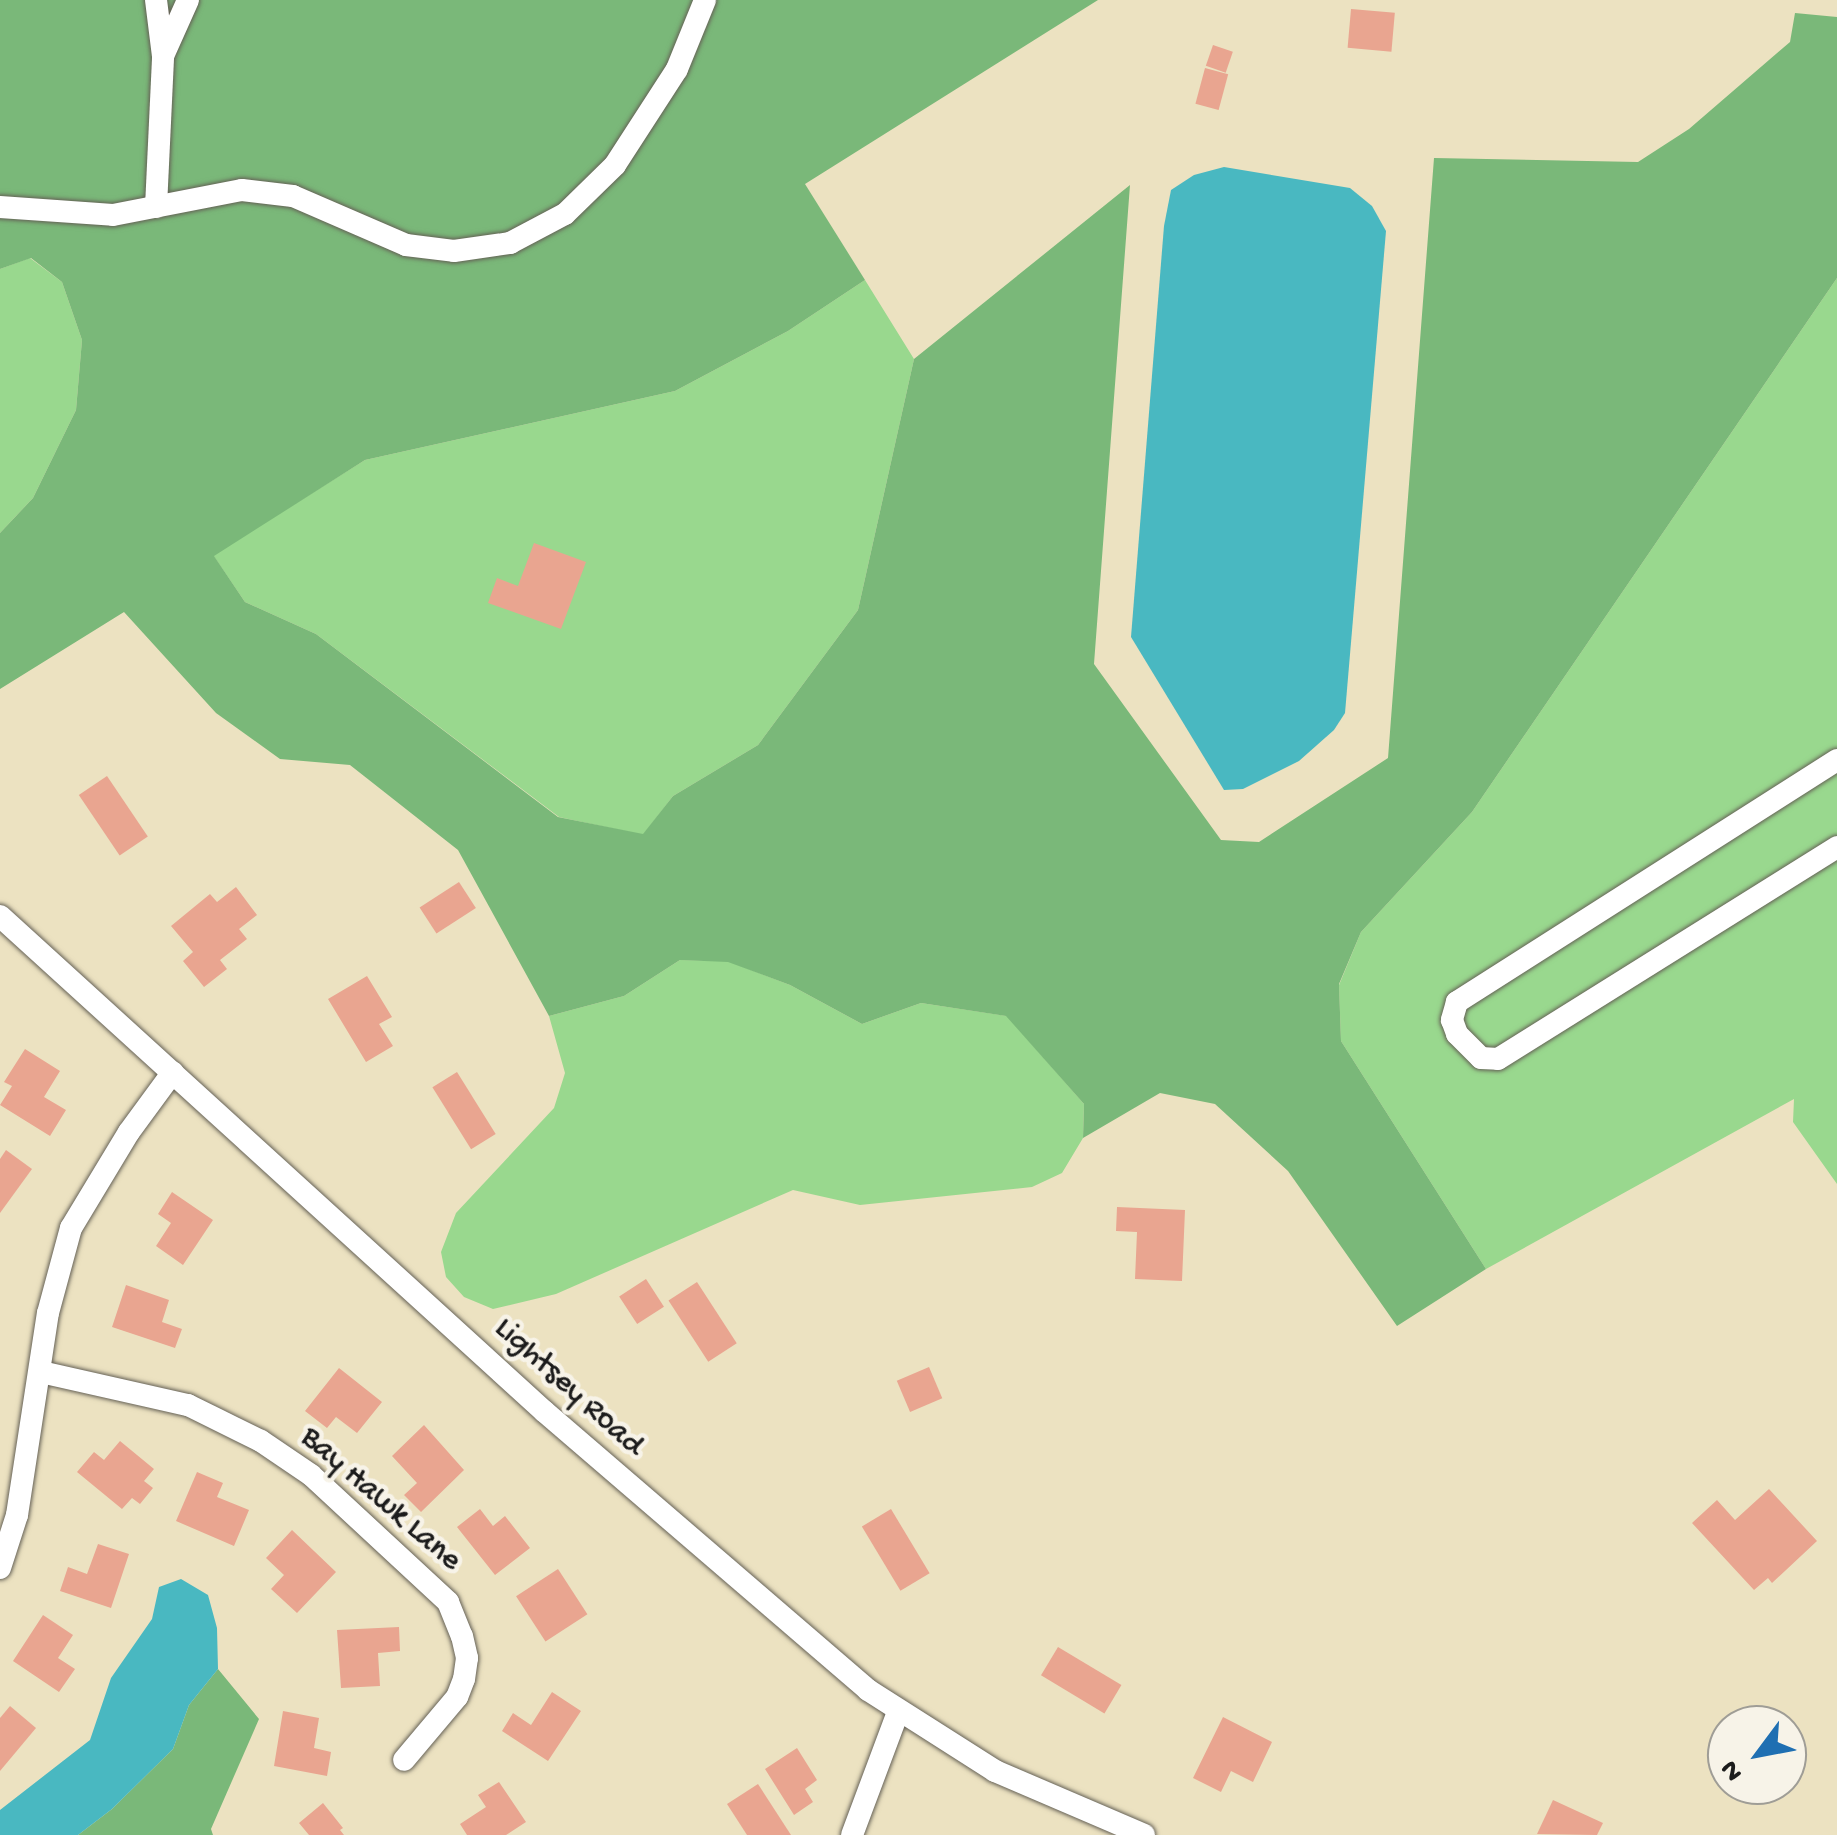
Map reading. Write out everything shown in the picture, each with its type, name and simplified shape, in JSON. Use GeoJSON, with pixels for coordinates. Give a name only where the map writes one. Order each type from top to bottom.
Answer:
{"type":"FeatureCollection","features":[{"type":"Feature","properties":{"kind":"street"},"geometry":{"type":"LineString","coordinates":[[156,0],[163,56],[156,207]]}},
{"type":"Feature","properties":{"kind":"street"},"geometry":{"type":"LineString","coordinates":[[163,56],[188,0]]}},
{"type":"Feature","properties":{"kind":"street"},"geometry":{"type":"LineString","coordinates":[[0,207],[114,215],[242,190],[293,196],[406,245],[454,251],[510,243],[565,214],[616,165],[677,69],[705,0]]}},
{"type":"Feature","properties":{"kind":"street"},"geometry":{"type":"LineString","coordinates":[[1837,760],[1456,1002],[1452,1020],[1457,1034],[1481,1058],[1498,1059],[1837,847]]}},
{"type":"Feature","properties":{"kind":"street","name":"Lightsey Road"},"geometry":{"type":"LineString","coordinates":[[0,916],[559,1425],[737,1580],[898,1712],[995,1771],[1144,1835]]}},
{"type":"Feature","properties":{"kind":"street"},"geometry":{"type":"LineString","coordinates":[[0,1568],[17,1515],[56,1270],[71,1228],[129,1132],[173,1072]]}},
{"type":"Feature","properties":{"kind":"street","name":"Bay Hawk Lane"},"geometry":{"type":"LineString","coordinates":[[40,1372],[188,1405],[261,1441],[311,1475],[448,1602],[467,1658],[464,1679],[457,1697],[404,1760]]}},
{"type":"Feature","properties":{"kind":"street"},"geometry":{"type":"LineString","coordinates":[[852,1835],[898,1712]]}},
{"type":"Feature","properties":{"kind":"green space"},"geometry":{"type":"Polygon","coordinates":[[[0,0],[1098,0],[805,184],[865,280],[788,331],[675,391],[365,460],[214,556],[245,602],[316,634],[558,817],[643,834],[673,796],[758,745],[858,610],[914,359],[1130,185],[1094,664],[1221,840],[1259,842],[1388,758],[1434,158],[1638,162],[1689,129],[1790,42],[1795,13],[1837,17],[1837,278],[1472,812],[1361,932],[1339,984],[1341,1041],[1486,1269],[1397,1326],[1288,1171],[1215,1104],[1160,1093],[1083,1138],[1084,1104],[1006,1016],[921,1003],[862,1024],[790,985],[728,962],[680,960],[624,996],[549,1016],[458,850],[350,765],[280,759],[216,713],[124,612],[0,689],[0,533],[33,498],[76,410],[82,340],[62,282],[31,258],[0,269],[0,0]]]}},
{"type":"Feature","properties":{"kind":"green space"},"geometry":{"type":"Polygon","coordinates":[[[30,258],[62,282],[82,340],[76,410],[33,498],[0,533],[0,269],[30,258]]]}},
{"type":"Feature","properties":{"kind":"green space"},"geometry":{"type":"Polygon","coordinates":[[[1837,278],[1837,1184],[1793,1122],[1794,1099],[1486,1269],[1341,1041],[1339,985],[1361,932],[1472,812],[1837,278]]]}},
{"type":"Feature","properties":{"kind":"green space"},"geometry":{"type":"Polygon","coordinates":[[[865,280],[914,359],[858,610],[758,745],[673,796],[643,835],[559,817],[316,634],[245,602],[213,555],[365,460],[675,391],[788,331],[865,280]]]}},
{"type":"Feature","properties":{"kind":"green space"},"geometry":{"type":"Polygon","coordinates":[[[680,960],[728,961],[790,985],[862,1024],[921,1003],[1007,1016],[1084,1104],[1083,1138],[1062,1173],[1032,1187],[860,1205],[793,1190],[556,1294],[493,1309],[464,1297],[446,1277],[441,1252],[456,1213],[554,1108],[565,1073],[549,1016],[624,996],[680,960]]]}},
{"type":"Feature","properties":{"kind":"green space"},"geometry":{"type":"Polygon","coordinates":[[[218,1669],[259,1719],[211,1829],[213,1835],[78,1835],[112,1809],[173,1749],[189,1705],[218,1669]]]}},
{"type":"Feature","properties":{"kind":"water"},"geometry":{"type":"Polygon","coordinates":[[[1224,167],[1350,188],[1372,206],[1386,231],[1345,713],[1334,730],[1299,761],[1243,789],[1224,790],[1131,637],[1164,226],[1171,190],[1194,175],[1224,167]]]}},
{"type":"Feature","properties":{"kind":"water"},"geometry":{"type":"Polygon","coordinates":[[[181,1579],[208,1595],[217,1628],[218,1669],[189,1705],[173,1749],[112,1809],[78,1835],[0,1835],[0,1810],[90,1740],[111,1678],[152,1619],[159,1587],[181,1579]]]}},
{"type":"Feature","properties":{"kind":"building"},"geometry":{"type":"Polygon","coordinates":[[[1351,9],[1395,13],[1391,52],[1348,48],[1351,9]]]}},
{"type":"Feature","properties":{"kind":"building"},"geometry":{"type":"Polygon","coordinates":[[[1213,45],[1233,52],[1226,73],[1206,66],[1213,45]]]}},
{"type":"Feature","properties":{"kind":"building"},"geometry":{"type":"Polygon","coordinates":[[[1205,68],[1228,74],[1219,110],[1195,104],[1205,68]]]}},
{"type":"Feature","properties":{"kind":"building"},"geometry":{"type":"Polygon","coordinates":[[[534,543],[586,562],[561,629],[488,603],[497,578],[518,586],[534,543]]]}},
{"type":"Feature","properties":{"kind":"building"},"geometry":{"type":"Polygon","coordinates":[[[107,776],[148,837],[120,856],[79,795],[107,776]]]}},
{"type":"Feature","properties":{"kind":"building"},"geometry":{"type":"Polygon","coordinates":[[[459,882],[476,908],[436,934],[420,908],[459,882]]]}},
{"type":"Feature","properties":{"kind":"building"},"geometry":{"type":"Polygon","coordinates":[[[236,887],[257,915],[239,929],[247,939],[220,960],[227,969],[204,987],[183,961],[193,952],[171,926],[210,894],[217,902],[236,887]]]}},
{"type":"Feature","properties":{"kind":"building"},"geometry":{"type":"Polygon","coordinates":[[[367,976],[392,1017],[379,1024],[393,1046],[366,1062],[328,999],[367,976]]]}},
{"type":"Feature","properties":{"kind":"building"},"geometry":{"type":"Polygon","coordinates":[[[25,1049],[60,1071],[44,1097],[66,1110],[50,1136],[0,1105],[12,1086],[4,1082],[25,1049]]]}},
{"type":"Feature","properties":{"kind":"building"},"geometry":{"type":"Polygon","coordinates":[[[457,1072],[496,1134],[471,1149],[432,1087],[457,1072]]]}},
{"type":"Feature","properties":{"kind":"building"},"geometry":{"type":"Polygon","coordinates":[[[6,1150],[32,1169],[0,1213],[0,1159],[6,1150]]]}},
{"type":"Feature","properties":{"kind":"building"},"geometry":{"type":"Polygon","coordinates":[[[172,1192],[213,1220],[183,1265],[156,1246],[171,1223],[158,1214],[172,1192]]]}},
{"type":"Feature","properties":{"kind":"building"},"geometry":{"type":"Polygon","coordinates":[[[1117,1207],[1185,1210],[1182,1281],[1135,1279],[1137,1232],[1116,1231],[1117,1207]]]}},
{"type":"Feature","properties":{"kind":"building"},"geometry":{"type":"Polygon","coordinates":[[[646,1279],[664,1307],[637,1324],[619,1296],[646,1279]]]}},
{"type":"Feature","properties":{"kind":"building"},"geometry":{"type":"Polygon","coordinates":[[[697,1282],[737,1343],[708,1362],[668,1301],[697,1282]]]}},
{"type":"Feature","properties":{"kind":"building"},"geometry":{"type":"Polygon","coordinates":[[[126,1285],[169,1300],[162,1322],[182,1329],[175,1348],[112,1327],[126,1285]]]}},
{"type":"Feature","properties":{"kind":"building"},"geometry":{"type":"Polygon","coordinates":[[[929,1367],[942,1398],[910,1412],[897,1381],[929,1367]]]}},
{"type":"Feature","properties":{"kind":"building"},"geometry":{"type":"Polygon","coordinates":[[[339,1368],[382,1402],[357,1433],[336,1417],[327,1428],[305,1411],[339,1368]]]}},
{"type":"Feature","properties":{"kind":"building"},"geometry":{"type":"Polygon","coordinates":[[[424,1425],[464,1470],[421,1512],[404,1495],[417,1483],[392,1456],[424,1425]]]}},
{"type":"Feature","properties":{"kind":"building"},"geometry":{"type":"Polygon","coordinates":[[[120,1441],[154,1469],[144,1481],[153,1488],[140,1504],[132,1498],[122,1509],[77,1472],[94,1452],[104,1460],[120,1441]]]}},
{"type":"Feature","properties":{"kind":"building"},"geometry":{"type":"Polygon","coordinates":[[[197,1472],[223,1483],[217,1497],[249,1510],[234,1546],[176,1521],[197,1472]]]}},
{"type":"Feature","properties":{"kind":"building"},"geometry":{"type":"Polygon","coordinates":[[[1769,1489],[1817,1541],[1772,1583],[1768,1578],[1754,1590],[1692,1523],[1717,1500],[1735,1520],[1769,1489]]]}},
{"type":"Feature","properties":{"kind":"building"},"geometry":{"type":"Polygon","coordinates":[[[480,1509],[493,1526],[505,1516],[530,1548],[495,1575],[457,1527],[480,1509]]]}},
{"type":"Feature","properties":{"kind":"building"},"geometry":{"type":"Polygon","coordinates":[[[891,1509],[930,1573],[900,1591],[862,1527],[891,1509]]]}},
{"type":"Feature","properties":{"kind":"building"},"geometry":{"type":"Polygon","coordinates":[[[292,1530],[336,1572],[297,1613],[271,1589],[284,1575],[266,1558],[292,1530]]]}},
{"type":"Feature","properties":{"kind":"building"},"geometry":{"type":"Polygon","coordinates":[[[98,1544],[129,1554],[111,1608],[60,1591],[68,1567],[87,1574],[98,1544]]]}},
{"type":"Feature","properties":{"kind":"building"},"geometry":{"type":"Polygon","coordinates":[[[558,1569],[587,1614],[545,1642],[516,1596],[558,1569]]]}},
{"type":"Feature","properties":{"kind":"building"},"geometry":{"type":"Polygon","coordinates":[[[43,1615],[73,1635],[58,1658],[75,1669],[59,1692],[13,1661],[43,1615]]]}},
{"type":"Feature","properties":{"kind":"building"},"geometry":{"type":"Polygon","coordinates":[[[399,1627],[400,1651],[378,1653],[380,1686],[341,1688],[337,1630],[399,1627]]]}},
{"type":"Feature","properties":{"kind":"building"},"geometry":{"type":"Polygon","coordinates":[[[1058,1647],[1121,1685],[1104,1713],[1041,1675],[1058,1647]]]}},
{"type":"Feature","properties":{"kind":"building"},"geometry":{"type":"Polygon","coordinates":[[[552,1692],[581,1711],[548,1761],[502,1731],[513,1713],[531,1725],[552,1692]]]}},
{"type":"Feature","properties":{"kind":"building"},"geometry":{"type":"Polygon","coordinates":[[[10,1706],[36,1728],[0,1771],[0,1718],[10,1706]]]}},
{"type":"Feature","properties":{"kind":"building"},"geometry":{"type":"Polygon","coordinates":[[[283,1711],[319,1718],[314,1748],[331,1752],[327,1776],[274,1766],[283,1711]]]}},
{"type":"Feature","properties":{"kind":"building"},"geometry":{"type":"Polygon","coordinates":[[[1223,1717],[1272,1742],[1253,1782],[1231,1771],[1221,1792],[1193,1778],[1223,1717]]]}},
{"type":"Feature","properties":{"kind":"building"},"geometry":{"type":"Polygon","coordinates":[[[797,1748],[817,1780],[805,1789],[813,1802],[794,1815],[765,1769],[797,1748]]]}},
{"type":"Feature","properties":{"kind":"building"},"geometry":{"type":"Polygon","coordinates":[[[499,1782],[526,1822],[506,1835],[467,1835],[460,1824],[486,1807],[478,1795],[499,1782]]]}},
{"type":"Feature","properties":{"kind":"building"},"geometry":{"type":"Polygon","coordinates":[[[758,1784],[791,1835],[747,1835],[727,1804],[758,1784]]]}},
{"type":"Feature","properties":{"kind":"building"},"geometry":{"type":"Polygon","coordinates":[[[1553,1800],[1603,1823],[1597,1835],[1537,1834],[1553,1800]]]}},
{"type":"Feature","properties":{"kind":"building"},"geometry":{"type":"Polygon","coordinates":[[[323,1803],[343,1828],[340,1830],[344,1835],[309,1835],[299,1823],[323,1803]]]}}]}
